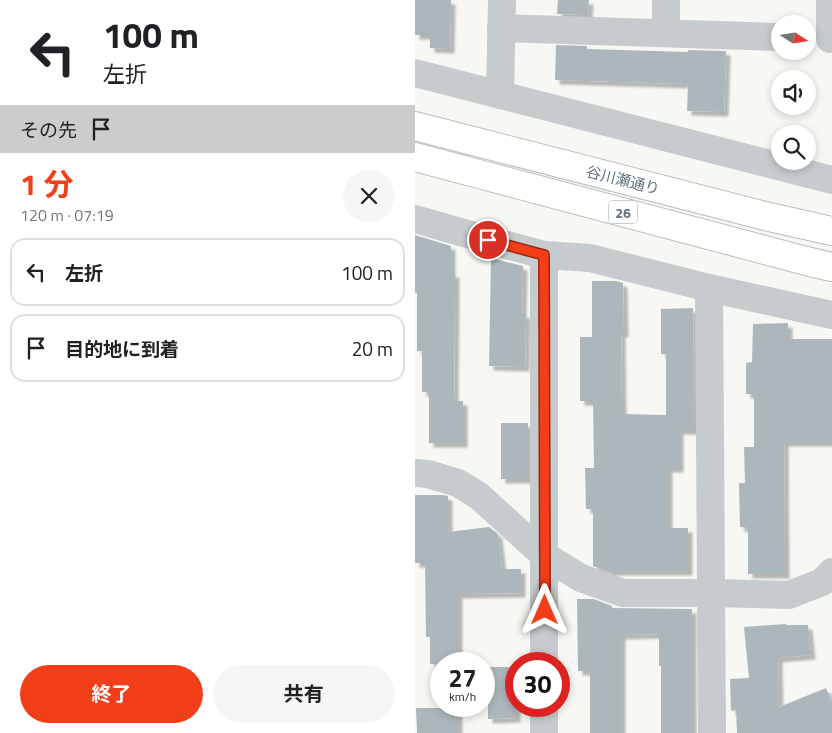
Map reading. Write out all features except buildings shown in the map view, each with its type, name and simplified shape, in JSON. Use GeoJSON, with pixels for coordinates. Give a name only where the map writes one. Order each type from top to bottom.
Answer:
{"type":"FeatureCollection","features":[{"type":"Feature","properties":{"kind":"main road","name":"谷川瀬通り"},"geometry":{"type":"LineString","coordinates":[[415,126],[765,216],[832,231]]}},
{"type":"Feature","properties":{"kind":"main road","name":"26"},"geometry":{"type":"LineString","coordinates":[[415,157],[832,267]]}},
{"type":"Feature","properties":{"kind":"street"},"geometry":{"type":"LineString","coordinates":[[500,95],[502,0]]}},
{"type":"Feature","properties":{"kind":"street"},"geometry":{"type":"LineString","coordinates":[[665,33],[666,0]]}},
{"type":"Feature","properties":{"kind":"street"},"geometry":{"type":"LineString","coordinates":[[823,39],[831,0]]}},
{"type":"Feature","properties":{"kind":"street"},"geometry":{"type":"LineString","coordinates":[[501,28],[771,38]]}},
{"type":"Feature","properties":{"kind":"street"},"geometry":{"type":"LineString","coordinates":[[415,73],[832,180]]}},
{"type":"Feature","properties":{"kind":"street"},"geometry":{"type":"LineString","coordinates":[[415,219],[544,255],[590,258],[709,288],[832,315]]}},
{"type":"Feature","properties":{"kind":"street"},"geometry":{"type":"LineString","coordinates":[[544,255],[545,652]]}},
{"type":"Feature","properties":{"kind":"street"},"geometry":{"type":"LineString","coordinates":[[709,288],[712,733]]}},
{"type":"Feature","properties":{"kind":"street"},"geometry":{"type":"LineString","coordinates":[[415,473],[428,474],[458,483],[479,496],[545,556],[581,578],[623,593],[789,595],[822,582],[832,572]]}},
{"type":"Feature","properties":{"kind":"street"},"geometry":{"type":"LineString","coordinates":[[544,717],[544,733]]}},
{"type":"Feature","properties":{"kind":"route"},"geometry":{"type":"LineString","coordinates":[[488,240],[544,255],[545,610]]}}]}
